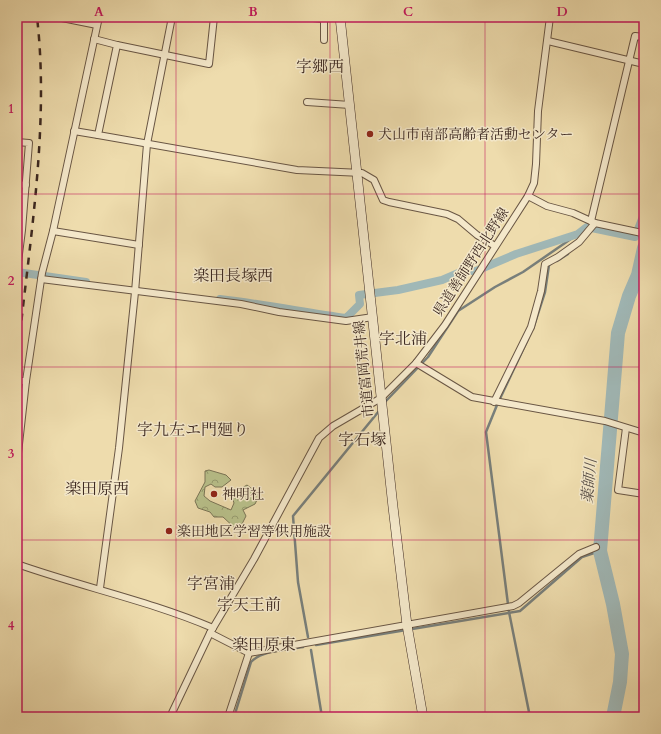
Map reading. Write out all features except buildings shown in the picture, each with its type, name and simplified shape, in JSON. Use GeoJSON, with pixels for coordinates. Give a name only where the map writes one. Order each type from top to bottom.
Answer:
{"type":"FeatureCollection","features":[{"type":"Feature","properties":{"kind":"street"},"geometry":{"type":"LineString","coordinates":[[57,17],[97,25]]}},
{"type":"Feature","properties":{"kind":"street"},"geometry":{"type":"LineString","coordinates":[[17,462],[26,381],[41,276],[53,231],[99,17]]}},
{"type":"Feature","properties":{"kind":"street"},"geometry":{"type":"LineString","coordinates":[[100,588],[119,448],[135,292],[147,144],[172,17]]}},
{"type":"Feature","properties":{"kind":"street"},"geometry":{"type":"LineString","coordinates":[[94,39],[209,64],[214,17]]}},
{"type":"Feature","properties":{"kind":"street"},"geometry":{"type":"LineString","coordinates":[[302,17],[324,18],[324,40]]}},
{"type":"Feature","properties":{"kind":"street","name":"市道富岡荒井線"},"geometry":{"type":"LineString","coordinates":[[340,17],[381,398],[408,629],[423,717]]}},
{"type":"Feature","properties":{"kind":"street","name":"県道善師野西北野線"},"geometry":{"type":"LineString","coordinates":[[170,717],[212,630],[254,559],[320,438],[333,426],[381,398],[416,363],[445,325],[477,272],[528,196],[534,183],[538,111],[550,17]]}},
{"type":"Feature","properties":{"kind":"street"},"geometry":{"type":"LineString","coordinates":[[494,402],[531,327],[541,292],[545,264],[579,242],[593,222],[635,36],[644,37]]}},
{"type":"Feature","properties":{"kind":"street"},"geometry":{"type":"LineString","coordinates":[[548,41],[644,64]]}},
{"type":"Feature","properties":{"kind":"street"},"geometry":{"type":"LineString","coordinates":[[98,135],[117,45]]}},
{"type":"Feature","properties":{"kind":"street"},"geometry":{"type":"LineString","coordinates":[[307,102],[350,105]]}},
{"type":"Feature","properties":{"kind":"street"},"geometry":{"type":"LineString","coordinates":[[74,131],[297,170],[357,174],[371,177],[377,184],[383,200],[447,214],[458,219],[495,246]]}},
{"type":"Feature","properties":{"kind":"street"},"geometry":{"type":"LineString","coordinates":[[17,142],[29,143],[17,270]]}},
{"type":"Feature","properties":{"kind":"street"},"geometry":{"type":"LineString","coordinates":[[17,184],[26,185]]}},
{"type":"Feature","properties":{"kind":"street"},"geometry":{"type":"LineString","coordinates":[[528,196],[547,206],[573,213],[593,222],[642,233]]}},
{"type":"Feature","properties":{"kind":"street"},"geometry":{"type":"LineString","coordinates":[[53,231],[139,245]]}},
{"type":"Feature","properties":{"kind":"street"},"geometry":{"type":"LineString","coordinates":[[41,276],[135,292],[241,304],[280,312],[346,321],[373,317]]}},
{"type":"Feature","properties":{"kind":"street"},"geometry":{"type":"LineString","coordinates":[[416,363],[472,397],[605,422],[644,433]]}},
{"type":"Feature","properties":{"kind":"street"},"geometry":{"type":"LineString","coordinates":[[17,381],[26,381]]}},
{"type":"Feature","properties":{"kind":"street"},"geometry":{"type":"LineString","coordinates":[[626,428],[618,490],[644,494]]}},
{"type":"Feature","properties":{"kind":"street"},"geometry":{"type":"LineString","coordinates":[[17,564],[53,576],[100,588],[212,630],[249,653],[408,629],[519,604],[579,554],[596,547]]}},
{"type":"Feature","properties":{"kind":"street"},"geometry":{"type":"LineString","coordinates":[[228,717],[249,653]]}},
{"type":"Feature","properties":{"kind":"green space"},"geometry":{"type":"Polygon","coordinates":[[[209,470],[226,475],[231,480],[222,487],[215,487],[211,484],[205,487],[204,496],[210,501],[231,510],[234,503],[231,494],[247,485],[259,496],[255,504],[243,510],[246,516],[242,524],[236,529],[223,517],[214,517],[210,512],[198,508],[195,501],[205,482],[205,471],[209,470]]]}},
{"type":"Feature","properties":{"kind":"waterway"},"geometry":{"type":"LineString","coordinates":[[220,299],[346,318],[360,304],[359,295],[398,290],[442,280],[463,271],[476,271],[516,254],[578,234],[587,227],[635,237],[644,214]]}},
{"type":"Feature","properties":{"kind":"waterway"},"geometry":{"type":"LineString","coordinates":[[385,402],[428,357],[458,311],[495,287],[523,272],[578,234]]}},
{"type":"Feature","properties":{"kind":"waterway","name":"薬師川"},"geometry":{"type":"LineString","coordinates":[[613,717],[620,682],[622,654],[613,604],[600,551],[618,333],[629,296],[638,275],[644,248]]}},
{"type":"Feature","properties":{"kind":"waterway"},"geometry":{"type":"LineString","coordinates":[[557,261],[568,254]]}},
{"type":"Feature","properties":{"kind":"waterway"},"geometry":{"type":"LineString","coordinates":[[533,329],[545,292],[549,265],[551,264]]}},
{"type":"Feature","properties":{"kind":"waterway"},"geometry":{"type":"LineString","coordinates":[[17,272],[86,282]]}},
{"type":"Feature","properties":{"kind":"waterway"},"geometry":{"type":"LineString","coordinates":[[528,339],[486,432],[509,612],[530,717]]}},
{"type":"Feature","properties":{"kind":"waterway"},"geometry":{"type":"LineString","coordinates":[[308,637],[298,582],[293,516],[379,411]]}},
{"type":"Feature","properties":{"kind":"waterway"},"geometry":{"type":"LineString","coordinates":[[316,645],[520,611],[582,557],[600,551]]}},
{"type":"Feature","properties":{"kind":"waterway"},"geometry":{"type":"LineString","coordinates":[[234,717],[251,662],[261,655],[303,647]]}},
{"type":"Feature","properties":{"kind":"waterway"},"geometry":{"type":"LineString","coordinates":[[311,650],[322,717]]}},
{"type":"Feature","properties":{"kind":"railway"},"geometry":{"type":"LineString","coordinates":[[17,362],[32,233],[39,146],[41,103],[37,17]]}},
{"type":"Feature","properties":{"kind":"place","name":"犬山市南部高齢者活動センター"},"geometry":{"type":"Point","coordinates":[370,134]}},
{"type":"Feature","properties":{"kind":"place","name":"神明社"},"geometry":{"type":"Point","coordinates":[214,494]}},
{"type":"Feature","properties":{"kind":"place","name":"楽田地区学習等供用施設"},"geometry":{"type":"Point","coordinates":[169,531]}},
{"type":"Feature","properties":{"kind":"district","name":"字郷西"},"geometry":{"type":"Point","coordinates":[320,67]}},
{"type":"Feature","properties":{"kind":"district","name":"楽田長塚西"},"geometry":{"type":"Point","coordinates":[233,276]}},
{"type":"Feature","properties":{"kind":"district","name":"字北浦"},"geometry":{"type":"Point","coordinates":[403,339]}},
{"type":"Feature","properties":{"kind":"district","name":"字九左エ門廻り"},"geometry":{"type":"Point","coordinates":[193,430]}},
{"type":"Feature","properties":{"kind":"district","name":"字石塚"},"geometry":{"type":"Point","coordinates":[362,440]}},
{"type":"Feature","properties":{"kind":"district","name":"楽田原西"},"geometry":{"type":"Point","coordinates":[97,489]}},
{"type":"Feature","properties":{"kind":"district","name":"字宮浦"},"geometry":{"type":"Point","coordinates":[211,584]}},
{"type":"Feature","properties":{"kind":"district","name":"字天王前"},"geometry":{"type":"Point","coordinates":[249,605]}},
{"type":"Feature","properties":{"kind":"district","name":"楽田原東"},"geometry":{"type":"Point","coordinates":[264,645]}}]}
